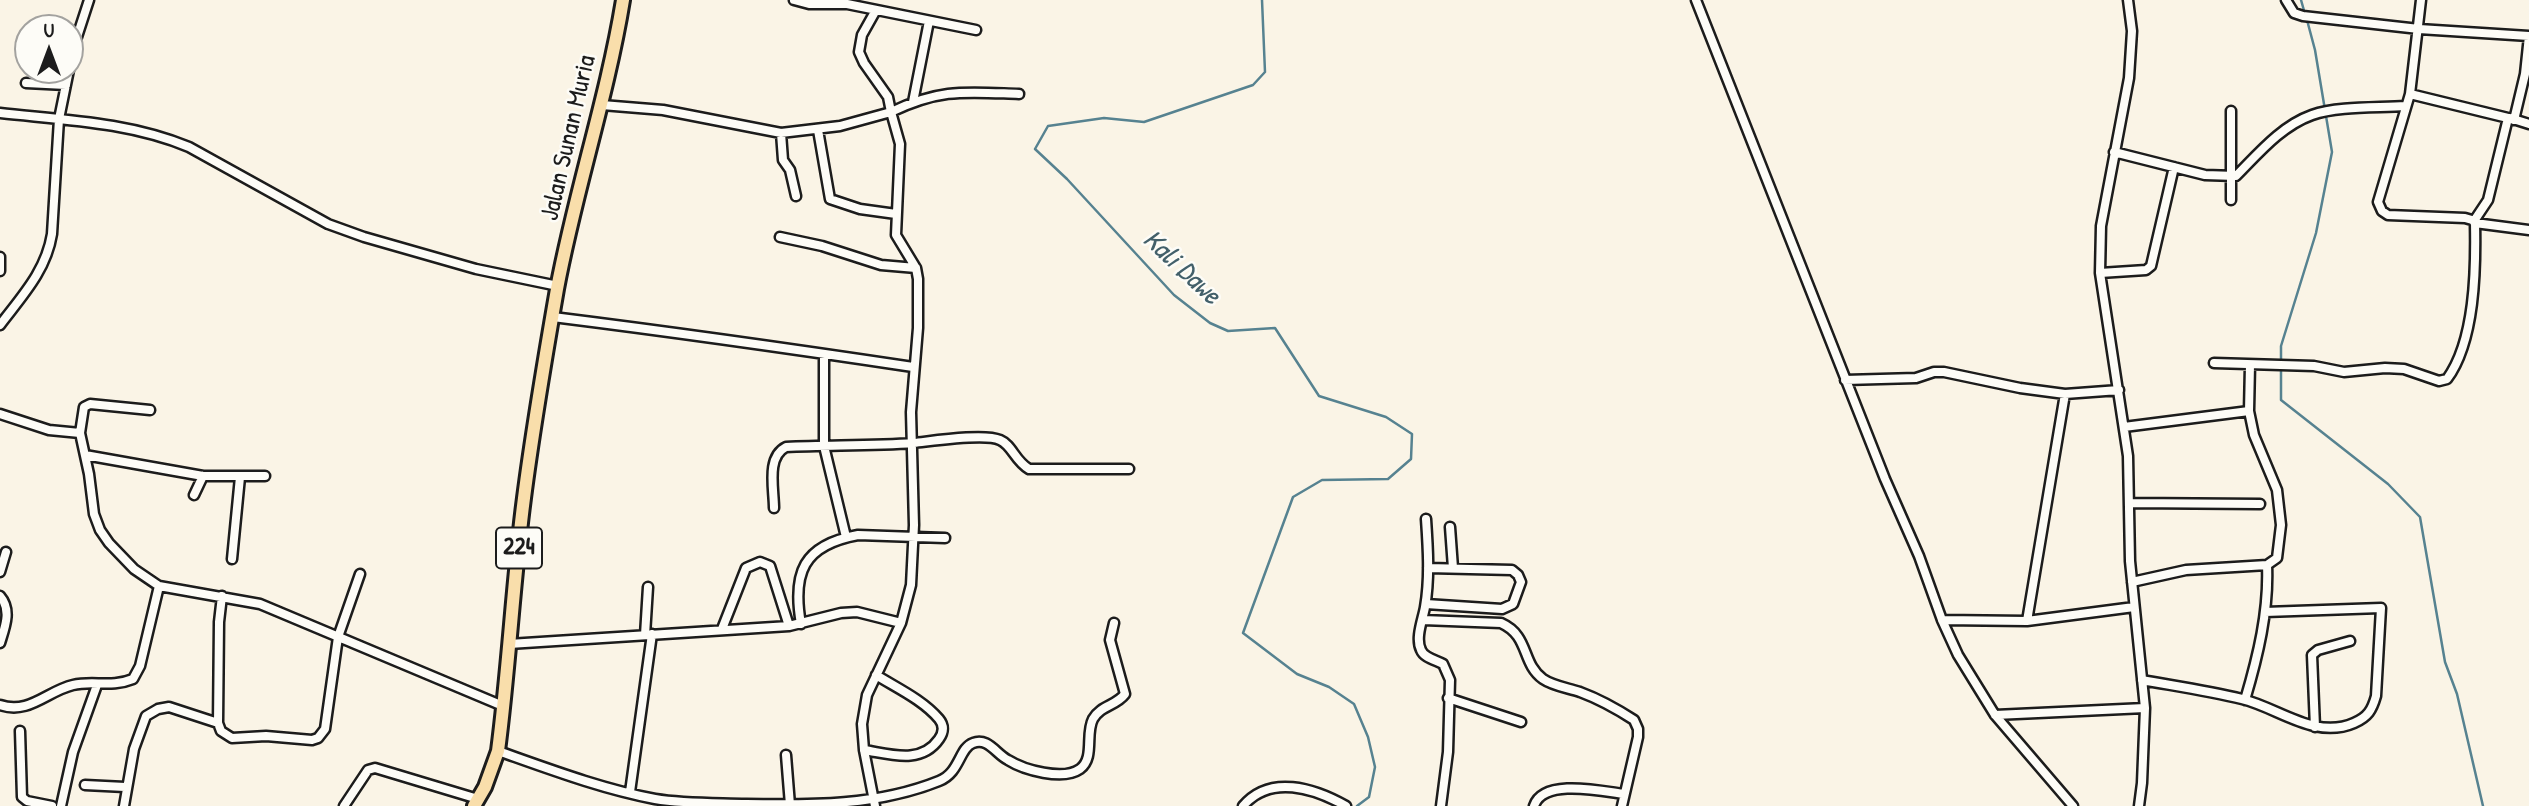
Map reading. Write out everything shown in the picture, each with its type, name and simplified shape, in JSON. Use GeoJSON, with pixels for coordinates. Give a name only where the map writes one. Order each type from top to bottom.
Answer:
{"type":"FeatureCollection","features":[{"type":"Feature","properties":{"kind":"main road","name":"Jalan Sunan Muria"},"geometry":{"type":"LineString","coordinates":[[558,286],[602,105],[623,0]]}},
{"type":"Feature","properties":{"kind":"main road","name":"224"},"geometry":{"type":"LineString","coordinates":[[476,803],[498,751],[524,499],[558,286]]}},
{"type":"Feature","properties":{"kind":"street"},"geometry":{"type":"LineString","coordinates":[[794,0],[809,4],[847,4],[976,30]]}},
{"type":"Feature","properties":{"kind":"street"},"geometry":{"type":"LineString","coordinates":[[1696,0],[1845,380],[1958,655],[1994,715],[2073,806]]}},
{"type":"Feature","properties":{"kind":"street"},"geometry":{"type":"LineString","coordinates":[[2128,0],[2132,31],[2129,78],[2101,226],[2100,273],[2124,427],[2130,503],[2132,582],[2145,708],[2139,806]]}},
{"type":"Feature","properties":{"kind":"street"},"geometry":{"type":"LineString","coordinates":[[2214,363],[2314,366],[2344,372],[2404,369],[2439,381],[2447,379],[2457,366],[2470,323],[2474,222],[2487,200],[2525,74],[2529,36],[2419,29],[2315,18],[2294,13],[2286,0]]}},
{"type":"Feature","properties":{"kind":"street"},"geometry":{"type":"LineString","coordinates":[[2421,0],[2410,94],[2378,202],[2382,211],[2388,215],[2465,218],[2474,222],[2529,230]]}},
{"type":"Feature","properties":{"kind":"street"},"geometry":{"type":"LineString","coordinates":[[874,803],[862,723],[867,695],[901,622],[911,585],[914,536],[913,367],[918,328],[916,268],[896,235],[900,144],[888,97],[859,52],[862,35],[876,10]]}},
{"type":"Feature","properties":{"kind":"street"},"geometry":{"type":"LineString","coordinates":[[913,102],[929,20]]}},
{"type":"Feature","properties":{"kind":"street"},"geometry":{"type":"LineString","coordinates":[[0,326],[41,271],[49,253],[59,119],[66,85],[46,84]]}},
{"type":"Feature","properties":{"kind":"street"},"geometry":{"type":"LineString","coordinates":[[602,105],[663,110],[781,133],[818,130],[891,112],[942,93],[1019,94]]}},
{"type":"Feature","properties":{"kind":"street"},"geometry":{"type":"LineString","coordinates":[[2410,94],[2529,124]]}},
{"type":"Feature","properties":{"kind":"street"},"geometry":{"type":"LineString","coordinates":[[2114,152],[2205,175],[2236,176],[2270,142],[2298,121],[2314,114],[2405,106]]}},
{"type":"Feature","properties":{"kind":"street"},"geometry":{"type":"LineString","coordinates":[[2231,111],[2231,200]]}},
{"type":"Feature","properties":{"kind":"street"},"geometry":{"type":"LineString","coordinates":[[0,113],[142,130],[189,147],[328,224],[475,269],[558,286]]}},
{"type":"Feature","properties":{"kind":"street"},"geometry":{"type":"LineString","coordinates":[[818,130],[830,199],[860,209],[896,214]]}},
{"type":"Feature","properties":{"kind":"street"},"geometry":{"type":"LineString","coordinates":[[781,133],[783,160],[790,170],[796,197]]}},
{"type":"Feature","properties":{"kind":"street"},"geometry":{"type":"LineString","coordinates":[[2100,273],[2146,270],[2151,266],[2174,167]]}},
{"type":"Feature","properties":{"kind":"street"},"geometry":{"type":"LineString","coordinates":[[780,237],[822,246],[881,265],[916,268]]}},
{"type":"Feature","properties":{"kind":"street"},"geometry":{"type":"LineString","coordinates":[[0,257],[0,271]]}},
{"type":"Feature","properties":{"kind":"street"},"geometry":{"type":"LineString","coordinates":[[552,317],[913,367]]}},
{"type":"Feature","properties":{"kind":"street"},"geometry":{"type":"LineString","coordinates":[[824,355],[824,446],[846,537]]}},
{"type":"Feature","properties":{"kind":"street"},"geometry":{"type":"LineString","coordinates":[[2132,582],[2186,570],[2267,565],[2277,558],[2281,525],[2279,502],[2277,490],[2254,435],[2249,411],[2250,365]]}},
{"type":"Feature","properties":{"kind":"street"},"geometry":{"type":"LineString","coordinates":[[1845,380],[1916,377],[1944,372],[2020,388],[2065,394],[2119,390]]}},
{"type":"Feature","properties":{"kind":"street"},"geometry":{"type":"LineString","coordinates":[[2027,621],[2065,394]]}},
{"type":"Feature","properties":{"kind":"street"},"geometry":{"type":"LineString","coordinates":[[150,410],[90,404],[84,407],[82,412],[80,432],[94,514],[109,543],[134,569],[159,586],[260,604],[503,706]]}},
{"type":"Feature","properties":{"kind":"street"},"geometry":{"type":"LineString","coordinates":[[2124,427],[2249,411]]}},
{"type":"Feature","properties":{"kind":"street"},"geometry":{"type":"LineString","coordinates":[[0,414],[49,430],[80,432]]}},
{"type":"Feature","properties":{"kind":"street"},"geometry":{"type":"LineString","coordinates":[[774,508],[773,463],[779,450],[786,447],[993,439],[1000,440],[1011,449],[1018,463],[1029,470],[1129,470]]}},
{"type":"Feature","properties":{"kind":"street"},"geometry":{"type":"LineString","coordinates":[[85,455],[203,476],[265,476]]}},
{"type":"Feature","properties":{"kind":"street"},"geometry":{"type":"LineString","coordinates":[[194,495],[203,476]]}},
{"type":"Feature","properties":{"kind":"street"},"geometry":{"type":"LineString","coordinates":[[232,559],[240,477]]}},
{"type":"Feature","properties":{"kind":"street"},"geometry":{"type":"LineString","coordinates":[[2130,503],[2260,504]]}},
{"type":"Feature","properties":{"kind":"street"},"geometry":{"type":"LineString","coordinates":[[1426,519],[1428,568],[1420,650],[1425,656],[1443,664],[1450,680],[1448,752],[1441,806]]}},
{"type":"Feature","properties":{"kind":"street"},"geometry":{"type":"LineString","coordinates":[[1450,527],[1453,569]]}},
{"type":"Feature","properties":{"kind":"street"},"geometry":{"type":"LineString","coordinates":[[801,624],[797,589],[805,563],[814,554],[846,537],[858,535],[945,538]]}},
{"type":"Feature","properties":{"kind":"street"},"geometry":{"type":"LineString","coordinates":[[0,572],[6,552]]}},
{"type":"Feature","properties":{"kind":"street"},"geometry":{"type":"LineString","coordinates":[[722,629],[746,569],[760,562],[770,566],[789,626]]}},
{"type":"Feature","properties":{"kind":"street"},"geometry":{"type":"LineString","coordinates":[[2245,700],[2261,641],[2267,565]]}},
{"type":"Feature","properties":{"kind":"street"},"geometry":{"type":"LineString","coordinates":[[1426,604],[1502,609],[1513,604],[1521,582],[1518,575],[1511,570],[1428,568]]}},
{"type":"Feature","properties":{"kind":"street"},"geometry":{"type":"LineString","coordinates":[[222,596],[219,622],[218,723],[221,731],[232,738],[266,736],[312,740],[318,738],[325,729],[338,637],[360,574]]}},
{"type":"Feature","properties":{"kind":"street"},"geometry":{"type":"LineString","coordinates":[[0,705],[26,706],[74,684],[121,684],[133,680],[140,666],[159,586]]}},
{"type":"Feature","properties":{"kind":"street"},"geometry":{"type":"LineString","coordinates":[[630,792],[649,634],[648,587]]}},
{"type":"Feature","properties":{"kind":"street"},"geometry":{"type":"LineString","coordinates":[[0,596],[7,607],[0,643]]}},
{"type":"Feature","properties":{"kind":"street"},"geometry":{"type":"LineString","coordinates":[[1942,620],[2027,621],[2134,607]]}},
{"type":"Feature","properties":{"kind":"street"},"geometry":{"type":"LineString","coordinates":[[2142,680],[2245,700],[2315,727],[2342,727],[2365,718],[2372,710],[2376,696],[2381,608],[2264,612]]}},
{"type":"Feature","properties":{"kind":"street"},"geometry":{"type":"LineString","coordinates":[[509,644],[789,626],[841,613],[857,612],[901,622]]}},
{"type":"Feature","properties":{"kind":"street"},"geometry":{"type":"LineString","coordinates":[[1423,620],[1501,623],[1510,627],[1525,646],[1529,660],[1543,679],[1582,693],[1634,720],[1638,737],[1622,806]]}},
{"type":"Feature","properties":{"kind":"street"},"geometry":{"type":"LineString","coordinates":[[498,751],[655,799],[715,805],[874,803],[942,781],[956,769],[966,746],[975,742],[985,742],[1005,759],[1040,772],[1066,773],[1079,769],[1088,758],[1089,731],[1101,708],[1120,700],[1125,694],[1110,640],[1114,623]]}},
{"type":"Feature","properties":{"kind":"street"},"geometry":{"type":"LineString","coordinates":[[2315,727],[2312,655],[2318,650],[2350,641]]}},
{"type":"Feature","properties":{"kind":"street"},"geometry":{"type":"LineString","coordinates":[[864,750],[916,756],[936,743],[942,735],[940,720],[924,705],[876,675]]}},
{"type":"Feature","properties":{"kind":"street"},"geometry":{"type":"LineString","coordinates":[[61,806],[73,752],[97,685]]}},
{"type":"Feature","properties":{"kind":"street"},"geometry":{"type":"LineString","coordinates":[[1448,698],[1521,722]]}},
{"type":"Feature","properties":{"kind":"street"},"geometry":{"type":"LineString","coordinates":[[124,806],[125,787],[141,724],[151,712],[169,707],[218,723]]}},
{"type":"Feature","properties":{"kind":"street"},"geometry":{"type":"LineString","coordinates":[[1994,715],[2145,708]]}},
{"type":"Feature","properties":{"kind":"street"},"geometry":{"type":"LineString","coordinates":[[20,731],[22,797],[27,801],[52,806]]}},
{"type":"Feature","properties":{"kind":"street"},"geometry":{"type":"LineString","coordinates":[[786,755],[790,805]]}},
{"type":"Feature","properties":{"kind":"street"},"geometry":{"type":"LineString","coordinates":[[344,806],[368,770],[375,768],[476,803]]}},
{"type":"Feature","properties":{"kind":"street"},"geometry":{"type":"LineString","coordinates":[[85,785],[125,787]]}},
{"type":"Feature","properties":{"kind":"street"},"geometry":{"type":"LineString","coordinates":[[1243,806],[1261,791],[1286,787],[1303,789],[1345,805]]}},
{"type":"Feature","properties":{"kind":"street"},"geometry":{"type":"LineString","coordinates":[[1534,806],[1536,797],[1542,793],[1564,788],[1625,793]]}},
{"type":"Feature","properties":{"kind":"waterway","name":"Kali Dawe"},"geometry":{"type":"LineString","coordinates":[[1262,0],[1265,72],[1253,85],[1144,122],[1104,118],[1048,126],[1035,149],[1067,179],[1174,295],[1210,323],[1228,331],[1275,328],[1319,396],[1386,417],[1412,434],[1411,459],[1388,479],[1322,480],[1293,497],[1243,633],[1297,674],[1329,687],[1354,704],[1368,737],[1375,767],[1369,797],[1357,806]]}},
{"type":"Feature","properties":{"kind":"waterway"},"geometry":{"type":"LineString","coordinates":[[2301,0],[2305,14]]}},
{"type":"Feature","properties":{"kind":"waterway"},"geometry":{"type":"LineString","coordinates":[[2307,20],[2315,50],[2332,152],[2316,233],[2281,346],[2281,400],[2388,484],[2420,517],[2445,662],[2457,694],[2483,806]]}}]}
